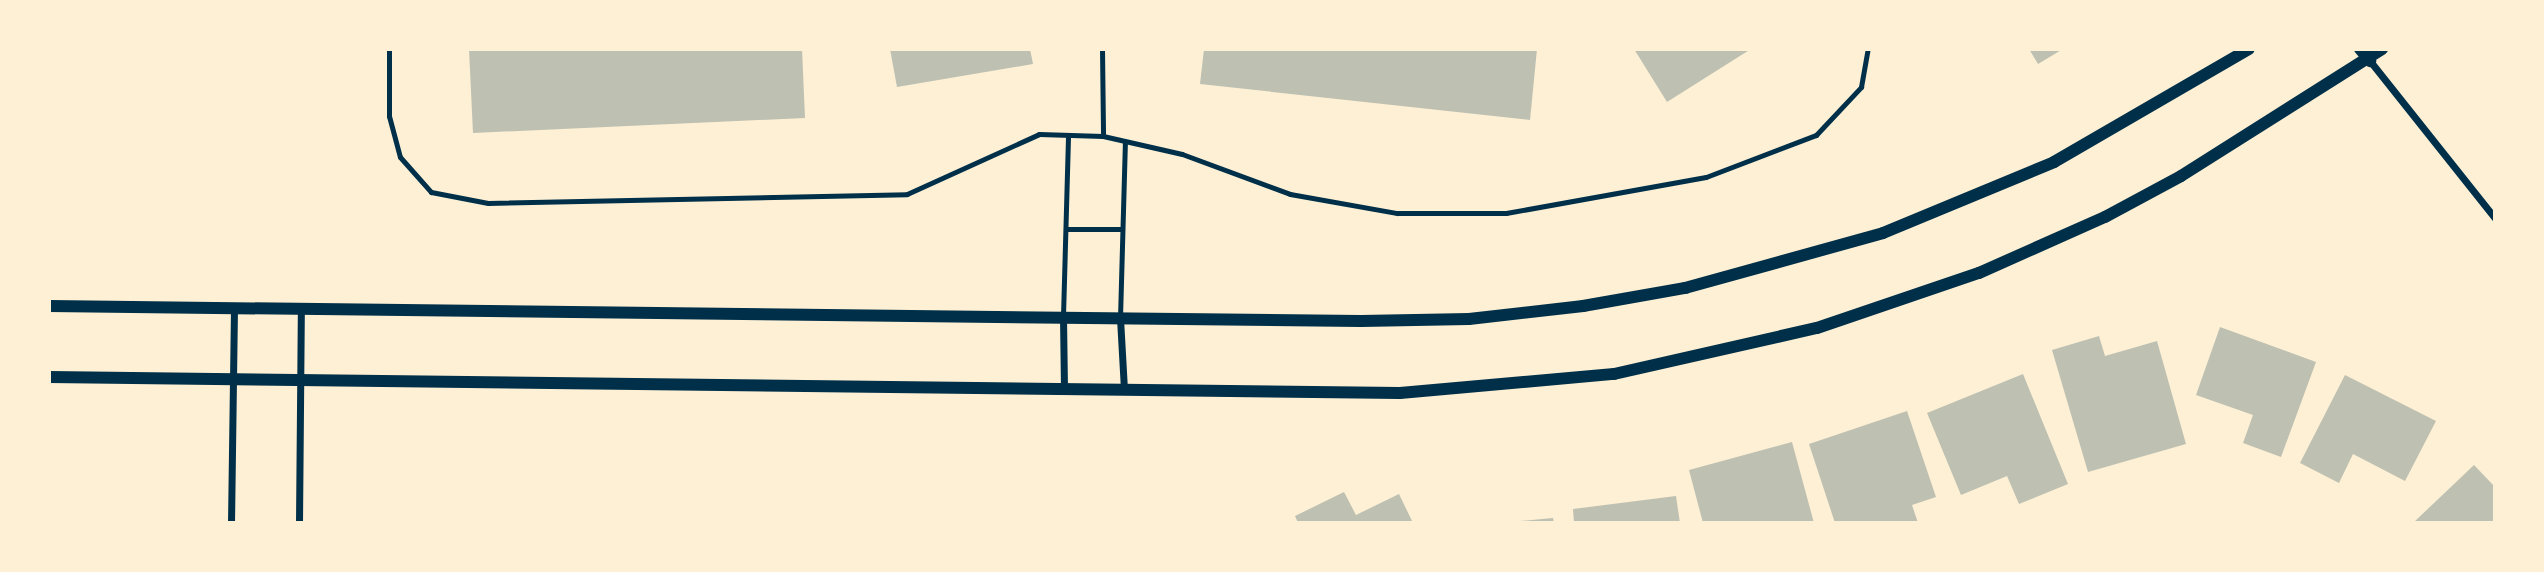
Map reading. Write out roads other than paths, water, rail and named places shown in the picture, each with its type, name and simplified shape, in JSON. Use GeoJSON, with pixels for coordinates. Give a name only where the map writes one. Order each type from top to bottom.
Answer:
{"type":"FeatureCollection","features":[{"type":"Feature","properties":{"kind":"street"},"geometry":{"type":"LineString","coordinates":[[49,306],[1120,318],[1469,318],[1583,306],[1685,288],[1804,258],[1971,199],[2125,124],[2249,49]]}},
{"type":"Feature","properties":{"kind":"street"},"geometry":{"type":"LineString","coordinates":[[2360,49],[2495,218]]}},
{"type":"Feature","properties":{"kind":"street"},"geometry":{"type":"LineString","coordinates":[[49,377],[1400,393],[1516,385],[1614,374],[1817,328],[1979,273],[2105,217],[2370,61],[2382,49]]}},
{"type":"Feature","properties":{"kind":"street"},"geometry":{"type":"LineString","coordinates":[[230,523],[234,307]]}},
{"type":"Feature","properties":{"kind":"street"},"geometry":{"type":"LineString","coordinates":[[299,523],[302,308]]}},
{"type":"Feature","properties":{"kind":"street"},"geometry":{"type":"LineString","coordinates":[[1063,316],[1064,389]]}},
{"type":"Feature","properties":{"kind":"street"},"geometry":{"type":"LineString","coordinates":[[1120,318],[1124,390]]}},
{"type":"Feature","properties":{"kind":"lane"},"geometry":{"type":"LineString","coordinates":[[389,49],[389,116],[400,157],[431,192],[488,203],[906,194],[1038,134],[1103,136],[1182,155],[1290,194],[1397,213],[1506,213],[1706,177],[1816,135],[1861,88],[1868,49]]}},
{"type":"Feature","properties":{"kind":"lane"},"geometry":{"type":"LineString","coordinates":[[1102,49],[1103,136]]}},
{"type":"Feature","properties":{"kind":"lane"},"geometry":{"type":"LineString","coordinates":[[1063,316],[1068,135]]}},
{"type":"Feature","properties":{"kind":"lane"},"geometry":{"type":"LineString","coordinates":[[1120,318],[1125,142]]}},
{"type":"Feature","properties":{"kind":"lane"},"geometry":{"type":"LineString","coordinates":[[1066,229],[1122,229]]}}]}
